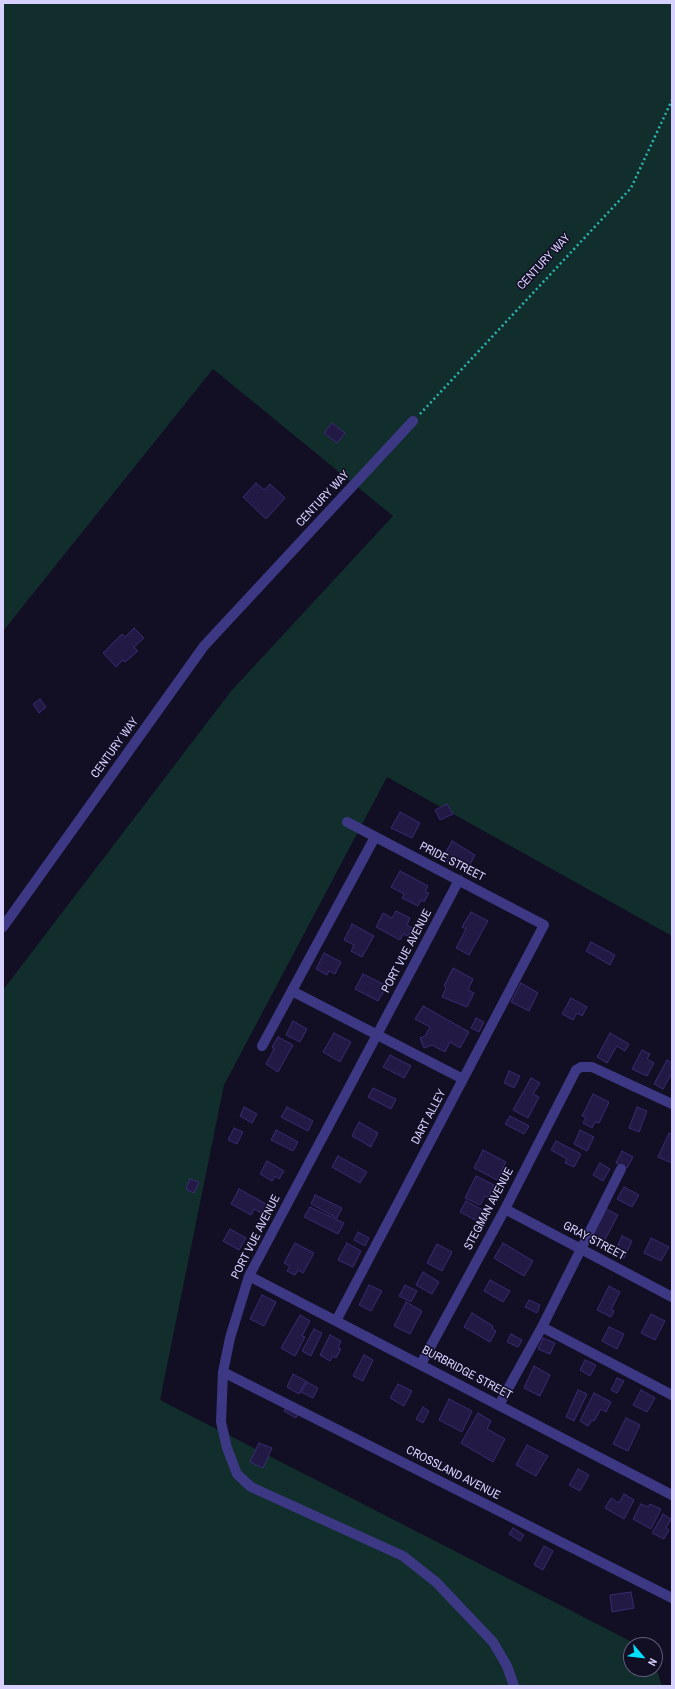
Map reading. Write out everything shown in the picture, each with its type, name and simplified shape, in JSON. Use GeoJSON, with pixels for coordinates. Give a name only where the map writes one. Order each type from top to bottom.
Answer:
{"type":"FeatureCollection","features":[{"type":"Feature","properties":{"kind":"street","name":"CENTURY WAY"},"geometry":{"type":"LineString","coordinates":[[3,927],[204,646],[413,421]]}},
{"type":"Feature","properties":{"kind":"street","name":"PRIDE STREET"},"geometry":{"type":"LineString","coordinates":[[347,822],[544,925]]}},
{"type":"Feature","properties":{"kind":"street"},"geometry":{"type":"LineString","coordinates":[[262,1046],[375,837]]}},
{"type":"Feature","properties":{"kind":"street","name":"PORT VUE AVENUE"},"geometry":{"type":"LineString","coordinates":[[459,880],[249,1276],[230,1338],[223,1372],[221,1422],[227,1448],[236,1474],[251,1487],[403,1556],[431,1577],[493,1642],[507,1666],[514,1686]]}},
{"type":"Feature","properties":{"kind":"street","name":"DART ALLEY"},"geometry":{"type":"LineString","coordinates":[[336,1321],[544,925]]}},
{"type":"Feature","properties":{"kind":"street"},"geometry":{"type":"LineString","coordinates":[[292,991],[463,1079]]}},
{"type":"Feature","properties":{"kind":"street","name":"STEGMAN AVENUE"},"geometry":{"type":"LineString","coordinates":[[421,1364],[505,1209],[576,1070],[581,1067],[592,1067],[672,1104]]}},
{"type":"Feature","properties":{"kind":"street"},"geometry":{"type":"LineString","coordinates":[[499,1404],[542,1327],[621,1169]]}},
{"type":"Feature","properties":{"kind":"street","name":"GRAY STREET"},"geometry":{"type":"LineString","coordinates":[[505,1209],[672,1297]]}},
{"type":"Feature","properties":{"kind":"street","name":"BURBRIDGE STREET"},"geometry":{"type":"LineString","coordinates":[[249,1276],[499,1404],[672,1495]]}},
{"type":"Feature","properties":{"kind":"street"},"geometry":{"type":"LineString","coordinates":[[542,1327],[672,1395]]}},
{"type":"Feature","properties":{"kind":"street","name":"CROSSLAND AVENUE"},"geometry":{"type":"LineString","coordinates":[[223,1372],[672,1598]]}},
{"type":"Feature","properties":{"kind":"path","name":"CENTURY WAY"},"geometry":{"type":"LineString","coordinates":[[413,421],[631,188],[672,100]]}},
{"type":"Feature","properties":{"kind":"green space"},"geometry":{"type":"Polygon","coordinates":[[[3,3],[672,3],[672,936],[387,777],[224,1085],[160,1400],[623,1637],[623,1677],[659,1677],[662,1686],[3,1686],[3,990],[232,690],[393,516],[213,369],[3,631],[3,3]]]}},
{"type":"Feature","properties":{"kind":"building"},"geometry":{"type":"Polygon","coordinates":[[[332,423],[345,433],[337,443],[324,433],[332,423]]]}},
{"type":"Feature","properties":{"kind":"building"},"geometry":{"type":"Polygon","coordinates":[[[256,483],[264,490],[270,484],[285,498],[266,519],[243,497],[256,483]]]}},
{"type":"Feature","properties":{"kind":"building"},"geometry":{"type":"Polygon","coordinates":[[[134,628],[144,638],[134,647],[138,651],[125,662],[123,660],[116,667],[103,653],[122,634],[125,637],[134,628]]]}},
{"type":"Feature","properties":{"kind":"building"},"geometry":{"type":"Polygon","coordinates":[[[40,699],[46,707],[39,713],[33,704],[40,699]]]}},
{"type":"Feature","properties":{"kind":"building"},"geometry":{"type":"Polygon","coordinates":[[[447,804],[453,814],[440,820],[435,810],[447,804]]]}},
{"type":"Feature","properties":{"kind":"building"},"geometry":{"type":"Polygon","coordinates":[[[400,812],[420,823],[412,838],[391,828],[400,812]]]}},
{"type":"Feature","properties":{"kind":"building"},"geometry":{"type":"Polygon","coordinates":[[[452,841],[475,855],[467,870],[457,865],[456,867],[446,862],[448,860],[442,859],[452,841]]]}},
{"type":"Feature","properties":{"kind":"building"},"geometry":{"type":"Polygon","coordinates":[[[400,871],[428,886],[425,892],[429,893],[424,902],[421,900],[418,906],[402,898],[404,894],[391,887],[400,871]]]}},
{"type":"Feature","properties":{"kind":"building"},"geometry":{"type":"Polygon","coordinates":[[[396,911],[410,918],[407,925],[412,928],[408,936],[403,934],[400,940],[376,927],[383,913],[392,918],[396,911]]]}},
{"type":"Feature","properties":{"kind":"building"},"geometry":{"type":"Polygon","coordinates":[[[471,912],[488,921],[469,955],[456,948],[466,929],[462,927],[471,912]]]}},
{"type":"Feature","properties":{"kind":"building"},"geometry":{"type":"Polygon","coordinates":[[[352,924],[374,936],[362,957],[351,951],[354,945],[344,940],[352,924]]]}},
{"type":"Feature","properties":{"kind":"building"},"geometry":{"type":"Polygon","coordinates":[[[591,942],[615,955],[610,965],[586,951],[591,942]]]}},
{"type":"Feature","properties":{"kind":"building"},"geometry":{"type":"Polygon","coordinates":[[[324,953],[341,962],[335,974],[329,971],[327,975],[316,969],[324,953]]]}},
{"type":"Feature","properties":{"kind":"building"},"geometry":{"type":"Polygon","coordinates":[[[453,968],[473,979],[468,990],[474,993],[467,1007],[442,997],[446,988],[444,986],[453,968]]]}},
{"type":"Feature","properties":{"kind":"building"},"geometry":{"type":"Polygon","coordinates":[[[363,974],[387,986],[378,1001],[355,989],[363,974]]]}},
{"type":"Feature","properties":{"kind":"building"},"geometry":{"type":"Polygon","coordinates":[[[521,983],[538,993],[529,1011],[511,1002],[521,983]]]}},
{"type":"Feature","properties":{"kind":"building"},"geometry":{"type":"Polygon","coordinates":[[[571,998],[587,1007],[582,1016],[577,1013],[573,1020],[562,1014],[571,998]]]}},
{"type":"Feature","properties":{"kind":"building"},"geometry":{"type":"Polygon","coordinates":[[[423,1006],[469,1032],[460,1048],[450,1042],[445,1052],[432,1045],[424,1048],[420,1038],[425,1036],[430,1027],[415,1019],[423,1006]]]}},
{"type":"Feature","properties":{"kind":"building"},"geometry":{"type":"Polygon","coordinates":[[[476,1018],[484,1022],[479,1032],[471,1028],[476,1018]]]}},
{"type":"Feature","properties":{"kind":"building"},"geometry":{"type":"Polygon","coordinates":[[[293,1021],[307,1029],[300,1042],[286,1035],[293,1021]]]}},
{"type":"Feature","properties":{"kind":"building"},"geometry":{"type":"Polygon","coordinates":[[[334,1033],[351,1042],[340,1062],[323,1052],[334,1033]]]}},
{"type":"Feature","properties":{"kind":"building"},"geometry":{"type":"Polygon","coordinates":[[[610,1033],[629,1044],[625,1051],[617,1046],[607,1063],[597,1057],[610,1033]]]}},
{"type":"Feature","properties":{"kind":"building"},"geometry":{"type":"Polygon","coordinates":[[[278,1037],[293,1045],[278,1072],[266,1064],[274,1049],[272,1047],[278,1037]]]}},
{"type":"Feature","properties":{"kind":"building"},"geometry":{"type":"Polygon","coordinates":[[[642,1050],[650,1054],[647,1059],[654,1063],[647,1076],[632,1069],[642,1050]]]}},
{"type":"Feature","properties":{"kind":"building"},"geometry":{"type":"Polygon","coordinates":[[[390,1055],[411,1066],[404,1078],[383,1067],[390,1055]]]}},
{"type":"Feature","properties":{"kind":"building"},"geometry":{"type":"Polygon","coordinates":[[[667,1060],[672,1063],[672,1073],[663,1089],[654,1084],[667,1060]]]}},
{"type":"Feature","properties":{"kind":"building"},"geometry":{"type":"Polygon","coordinates":[[[509,1071],[520,1076],[514,1088],[504,1083],[509,1071]]]}},
{"type":"Feature","properties":{"kind":"building"},"geometry":{"type":"Polygon","coordinates":[[[531,1078],[540,1083],[533,1094],[539,1097],[528,1118],[513,1110],[531,1078]]]}},
{"type":"Feature","properties":{"kind":"building"},"geometry":{"type":"Polygon","coordinates":[[[373,1088],[396,1099],[391,1109],[368,1097],[373,1088]]]}},
{"type":"Feature","properties":{"kind":"building"},"geometry":{"type":"Polygon","coordinates":[[[593,1094],[609,1102],[599,1123],[595,1122],[592,1128],[583,1123],[586,1117],[582,1116],[593,1094]]]}},
{"type":"Feature","properties":{"kind":"building"},"geometry":{"type":"Polygon","coordinates":[[[244,1107],[257,1114],[252,1123],[240,1116],[244,1107]]]}},
{"type":"Feature","properties":{"kind":"building"},"geometry":{"type":"Polygon","coordinates":[[[287,1107],[313,1121],[308,1131],[281,1117],[287,1107]]]}},
{"type":"Feature","properties":{"kind":"building"},"geometry":{"type":"Polygon","coordinates":[[[637,1107],[647,1111],[639,1132],[629,1128],[637,1107]]]}},
{"type":"Feature","properties":{"kind":"building"},"geometry":{"type":"Polygon","coordinates":[[[510,1116],[529,1126],[524,1134],[505,1124],[510,1116]]]}},
{"type":"Feature","properties":{"kind":"building"},"geometry":{"type":"Polygon","coordinates":[[[359,1122],[378,1133],[371,1147],[352,1136],[359,1122]]]}},
{"type":"Feature","properties":{"kind":"building"},"geometry":{"type":"Polygon","coordinates":[[[234,1128],[243,1132],[237,1144],[228,1140],[234,1128]]]}},
{"type":"Feature","properties":{"kind":"building"},"geometry":{"type":"Polygon","coordinates":[[[276,1130],[298,1142],[293,1151],[271,1140],[276,1130]]]}},
{"type":"Feature","properties":{"kind":"building"},"geometry":{"type":"Polygon","coordinates":[[[580,1130],[594,1137],[587,1151],[574,1144],[580,1130]]]}},
{"type":"Feature","properties":{"kind":"building"},"geometry":{"type":"Polygon","coordinates":[[[669,1133],[672,1135],[672,1163],[658,1157],[669,1133]]]}},
{"type":"Feature","properties":{"kind":"building"},"geometry":{"type":"Polygon","coordinates":[[[556,1141],[581,1154],[574,1167],[565,1163],[567,1159],[551,1150],[556,1141]]]}},
{"type":"Feature","properties":{"kind":"building"},"geometry":{"type":"Polygon","coordinates":[[[483,1150],[506,1162],[497,1180],[474,1168],[483,1150]]]}},
{"type":"Feature","properties":{"kind":"building"},"geometry":{"type":"Polygon","coordinates":[[[622,1151],[633,1157],[627,1168],[616,1163],[622,1151]]]}},
{"type":"Feature","properties":{"kind":"building"},"geometry":{"type":"Polygon","coordinates":[[[338,1156],[367,1172],[360,1183],[332,1167],[338,1156]]]}},
{"type":"Feature","properties":{"kind":"building"},"geometry":{"type":"Polygon","coordinates":[[[267,1161],[284,1171],[279,1179],[275,1176],[272,1181],[260,1174],[267,1161]]]}},
{"type":"Feature","properties":{"kind":"building"},"geometry":{"type":"Polygon","coordinates":[[[600,1163],[610,1169],[603,1181],[593,1175],[600,1163]]]}},
{"type":"Feature","properties":{"kind":"building"},"geometry":{"type":"Polygon","coordinates":[[[476,1176],[494,1185],[488,1197],[485,1196],[480,1205],[465,1198],[476,1176]]]}},
{"type":"Feature","properties":{"kind":"building"},"geometry":{"type":"Polygon","coordinates":[[[190,1179],[199,1182],[194,1193],[186,1189],[190,1179]]]}},
{"type":"Feature","properties":{"kind":"building"},"geometry":{"type":"Polygon","coordinates":[[[624,1187],[639,1195],[632,1207],[617,1199],[624,1187]]]}},
{"type":"Feature","properties":{"kind":"building"},"geometry":{"type":"Polygon","coordinates":[[[239,1189],[268,1205],[263,1214],[254,1209],[251,1215],[231,1204],[239,1189]]]}},
{"type":"Feature","properties":{"kind":"building"},"geometry":{"type":"Polygon","coordinates":[[[315,1195],[342,1208],[337,1218],[311,1204],[315,1195]]]}},
{"type":"Feature","properties":{"kind":"building"},"geometry":{"type":"Polygon","coordinates":[[[466,1201],[483,1210],[477,1221],[460,1212],[466,1201]]]}},
{"type":"Feature","properties":{"kind":"building"},"geometry":{"type":"Polygon","coordinates":[[[310,1207],[344,1223],[338,1234],[304,1217],[310,1207]]]}},
{"type":"Feature","properties":{"kind":"building"},"geometry":{"type":"Polygon","coordinates":[[[606,1209],[618,1215],[601,1247],[590,1241],[606,1209]]]}},
{"type":"Feature","properties":{"kind":"building"},"geometry":{"type":"Polygon","coordinates":[[[230,1229],[246,1238],[239,1250],[223,1241],[230,1229]]]}},
{"type":"Feature","properties":{"kind":"building"},"geometry":{"type":"Polygon","coordinates":[[[358,1232],[369,1238],[365,1246],[354,1240],[358,1232]]]}},
{"type":"Feature","properties":{"kind":"building"},"geometry":{"type":"Polygon","coordinates":[[[622,1236],[632,1241],[624,1258],[614,1254],[622,1236]]]}},
{"type":"Feature","properties":{"kind":"building"},"geometry":{"type":"Polygon","coordinates":[[[651,1238],[669,1247],[661,1261],[644,1253],[651,1238]]]}},
{"type":"Feature","properties":{"kind":"building"},"geometry":{"type":"Polygon","coordinates":[[[295,1243],[314,1253],[303,1273],[298,1270],[295,1275],[287,1271],[290,1266],[284,1263],[295,1243]]]}},
{"type":"Feature","properties":{"kind":"building"},"geometry":{"type":"Polygon","coordinates":[[[347,1243],[361,1251],[353,1267],[338,1260],[347,1243]]]}},
{"type":"Feature","properties":{"kind":"building"},"geometry":{"type":"Polygon","coordinates":[[[503,1243],[533,1261],[524,1276],[494,1258],[503,1243]]]}},
{"type":"Feature","properties":{"kind":"building"},"geometry":{"type":"Polygon","coordinates":[[[437,1244],[452,1252],[442,1271],[427,1263],[437,1244]]]}},
{"type":"Feature","properties":{"kind":"building"},"geometry":{"type":"Polygon","coordinates":[[[423,1272],[439,1282],[432,1294],[416,1285],[423,1272]]]}},
{"type":"Feature","properties":{"kind":"building"},"geometry":{"type":"Polygon","coordinates":[[[490,1280],[510,1291],[503,1302],[484,1291],[490,1280]]]}},
{"type":"Feature","properties":{"kind":"building"},"geometry":{"type":"Polygon","coordinates":[[[369,1285],[382,1291],[371,1311],[359,1305],[369,1285]]]}},
{"type":"Feature","properties":{"kind":"building"},"geometry":{"type":"Polygon","coordinates":[[[405,1285],[417,1291],[411,1302],[399,1296],[405,1285]]]}},
{"type":"Feature","properties":{"kind":"building"},"geometry":{"type":"Polygon","coordinates":[[[609,1286],[620,1292],[611,1310],[614,1311],[611,1317],[597,1310],[609,1286]]]}},
{"type":"Feature","properties":{"kind":"building"},"geometry":{"type":"Polygon","coordinates":[[[262,1295],[276,1302],[264,1326],[250,1319],[262,1295]]]}},
{"type":"Feature","properties":{"kind":"building"},"geometry":{"type":"Polygon","coordinates":[[[529,1300],[540,1305],[537,1313],[525,1307],[529,1300]]]}},
{"type":"Feature","properties":{"kind":"building"},"geometry":{"type":"Polygon","coordinates":[[[406,1302],[422,1311],[410,1334],[394,1326],[406,1302]]]}},
{"type":"Feature","properties":{"kind":"building"},"geometry":{"type":"Polygon","coordinates":[[[472,1313],[493,1326],[492,1329],[496,1331],[490,1342],[464,1327],[472,1313]]]}},
{"type":"Feature","properties":{"kind":"building"},"geometry":{"type":"Polygon","coordinates":[[[651,1314],[665,1321],[655,1340],[641,1333],[651,1314]]]}},
{"type":"Feature","properties":{"kind":"building"},"geometry":{"type":"Polygon","coordinates":[[[300,1315],[310,1321],[302,1336],[305,1337],[295,1356],[281,1348],[300,1315]]]}},
{"type":"Feature","properties":{"kind":"building"},"geometry":{"type":"Polygon","coordinates":[[[609,1327],[624,1334],[617,1349],[602,1341],[609,1327]]]}},
{"type":"Feature","properties":{"kind":"building"},"geometry":{"type":"Polygon","coordinates":[[[314,1329],[322,1333],[311,1356],[302,1351],[314,1329]]]}},
{"type":"Feature","properties":{"kind":"building"},"geometry":{"type":"Polygon","coordinates":[[[511,1334],[522,1340],[518,1347],[507,1342],[511,1334]]]}},
{"type":"Feature","properties":{"kind":"building"},"geometry":{"type":"Polygon","coordinates":[[[330,1335],[341,1341],[338,1348],[341,1349],[336,1358],[333,1356],[330,1361],[320,1355],[330,1335]]]}},
{"type":"Feature","properties":{"kind":"building"},"geometry":{"type":"Polygon","coordinates":[[[543,1338],[555,1343],[550,1354],[538,1349],[543,1338]]]}},
{"type":"Feature","properties":{"kind":"building"},"geometry":{"type":"Polygon","coordinates":[[[364,1355],[373,1360],[363,1381],[353,1376],[364,1355]]]}},
{"type":"Feature","properties":{"kind":"building"},"geometry":{"type":"Polygon","coordinates":[[[585,1360],[596,1365],[590,1376],[580,1370],[585,1360]]]}},
{"type":"Feature","properties":{"kind":"building"},"geometry":{"type":"Polygon","coordinates":[[[534,1366],[550,1375],[540,1396],[524,1388],[534,1366]]]}},
{"type":"Feature","properties":{"kind":"building"},"geometry":{"type":"Polygon","coordinates":[[[293,1374],[306,1381],[299,1394],[287,1387],[293,1374]]]}},
{"type":"Feature","properties":{"kind":"building"},"geometry":{"type":"Polygon","coordinates":[[[617,1378],[624,1381],[617,1393],[611,1390],[617,1378]]]}},
{"type":"Feature","properties":{"kind":"building"},"geometry":{"type":"Polygon","coordinates":[[[307,1382],[318,1388],[313,1398],[301,1392],[307,1382]]]}},
{"type":"Feature","properties":{"kind":"building"},"geometry":{"type":"Polygon","coordinates":[[[398,1384],[412,1391],[404,1406],[390,1398],[398,1384]]]}},
{"type":"Feature","properties":{"kind":"building"},"geometry":{"type":"Polygon","coordinates":[[[578,1390],[587,1394],[574,1421],[566,1417],[578,1390]]]}},
{"type":"Feature","properties":{"kind":"building"},"geometry":{"type":"Polygon","coordinates":[[[641,1390],[655,1398],[647,1412],[633,1405],[641,1390]]]}},
{"type":"Feature","properties":{"kind":"building"},"geometry":{"type":"Polygon","coordinates":[[[594,1393],[611,1402],[606,1412],[601,1409],[594,1421],[592,1420],[588,1426],[580,1421],[594,1393]]]}},
{"type":"Feature","properties":{"kind":"building"},"geometry":{"type":"Polygon","coordinates":[[[449,1399],[472,1411],[462,1432],[439,1420],[449,1399]]]}},
{"type":"Feature","properties":{"kind":"building"},"geometry":{"type":"Polygon","coordinates":[[[288,1405],[300,1412],[296,1418],[284,1411],[288,1405]]]}},
{"type":"Feature","properties":{"kind":"building"},"geometry":{"type":"Polygon","coordinates":[[[423,1407],[429,1411],[423,1423],[416,1419],[423,1407]]]}},
{"type":"Feature","properties":{"kind":"building"},"geometry":{"type":"Polygon","coordinates":[[[478,1413],[491,1421],[487,1429],[505,1439],[493,1462],[461,1443],[478,1413]]]}},
{"type":"Feature","properties":{"kind":"building"},"geometry":{"type":"Polygon","coordinates":[[[626,1418],[640,1425],[628,1451],[613,1444],[626,1418]]]}},
{"type":"Feature","properties":{"kind":"building"},"geometry":{"type":"Polygon","coordinates":[[[259,1443],[272,1448],[263,1468],[250,1462],[259,1443]]]}},
{"type":"Feature","properties":{"kind":"building"},"geometry":{"type":"Polygon","coordinates":[[[527,1445],[548,1456],[536,1476],[516,1465],[527,1445]]]}},
{"type":"Feature","properties":{"kind":"building"},"geometry":{"type":"Polygon","coordinates":[[[578,1469],[589,1475],[580,1491],[569,1485],[578,1469]]]}},
{"type":"Feature","properties":{"kind":"building"},"geometry":{"type":"Polygon","coordinates":[[[624,1494],[634,1500],[624,1519],[605,1508],[611,1498],[619,1503],[624,1494]]]}},
{"type":"Feature","properties":{"kind":"building"},"geometry":{"type":"Polygon","coordinates":[[[641,1504],[648,1507],[650,1504],[661,1509],[651,1529],[633,1519],[641,1504]]]}},
{"type":"Feature","properties":{"kind":"building"},"geometry":{"type":"Polygon","coordinates":[[[663,1514],[671,1519],[666,1528],[669,1530],[664,1539],[652,1533],[663,1514]]]}},
{"type":"Feature","properties":{"kind":"building"},"geometry":{"type":"Polygon","coordinates":[[[513,1528],[524,1535],[520,1541],[509,1534],[513,1528]]]}},
{"type":"Feature","properties":{"kind":"building"},"geometry":{"type":"Polygon","coordinates":[[[544,1546],[553,1551],[543,1570],[534,1565],[544,1546]]]}},
{"type":"Feature","properties":{"kind":"building"},"geometry":{"type":"Polygon","coordinates":[[[631,1592],[634,1608],[612,1612],[610,1595],[631,1592]]]}}]}
